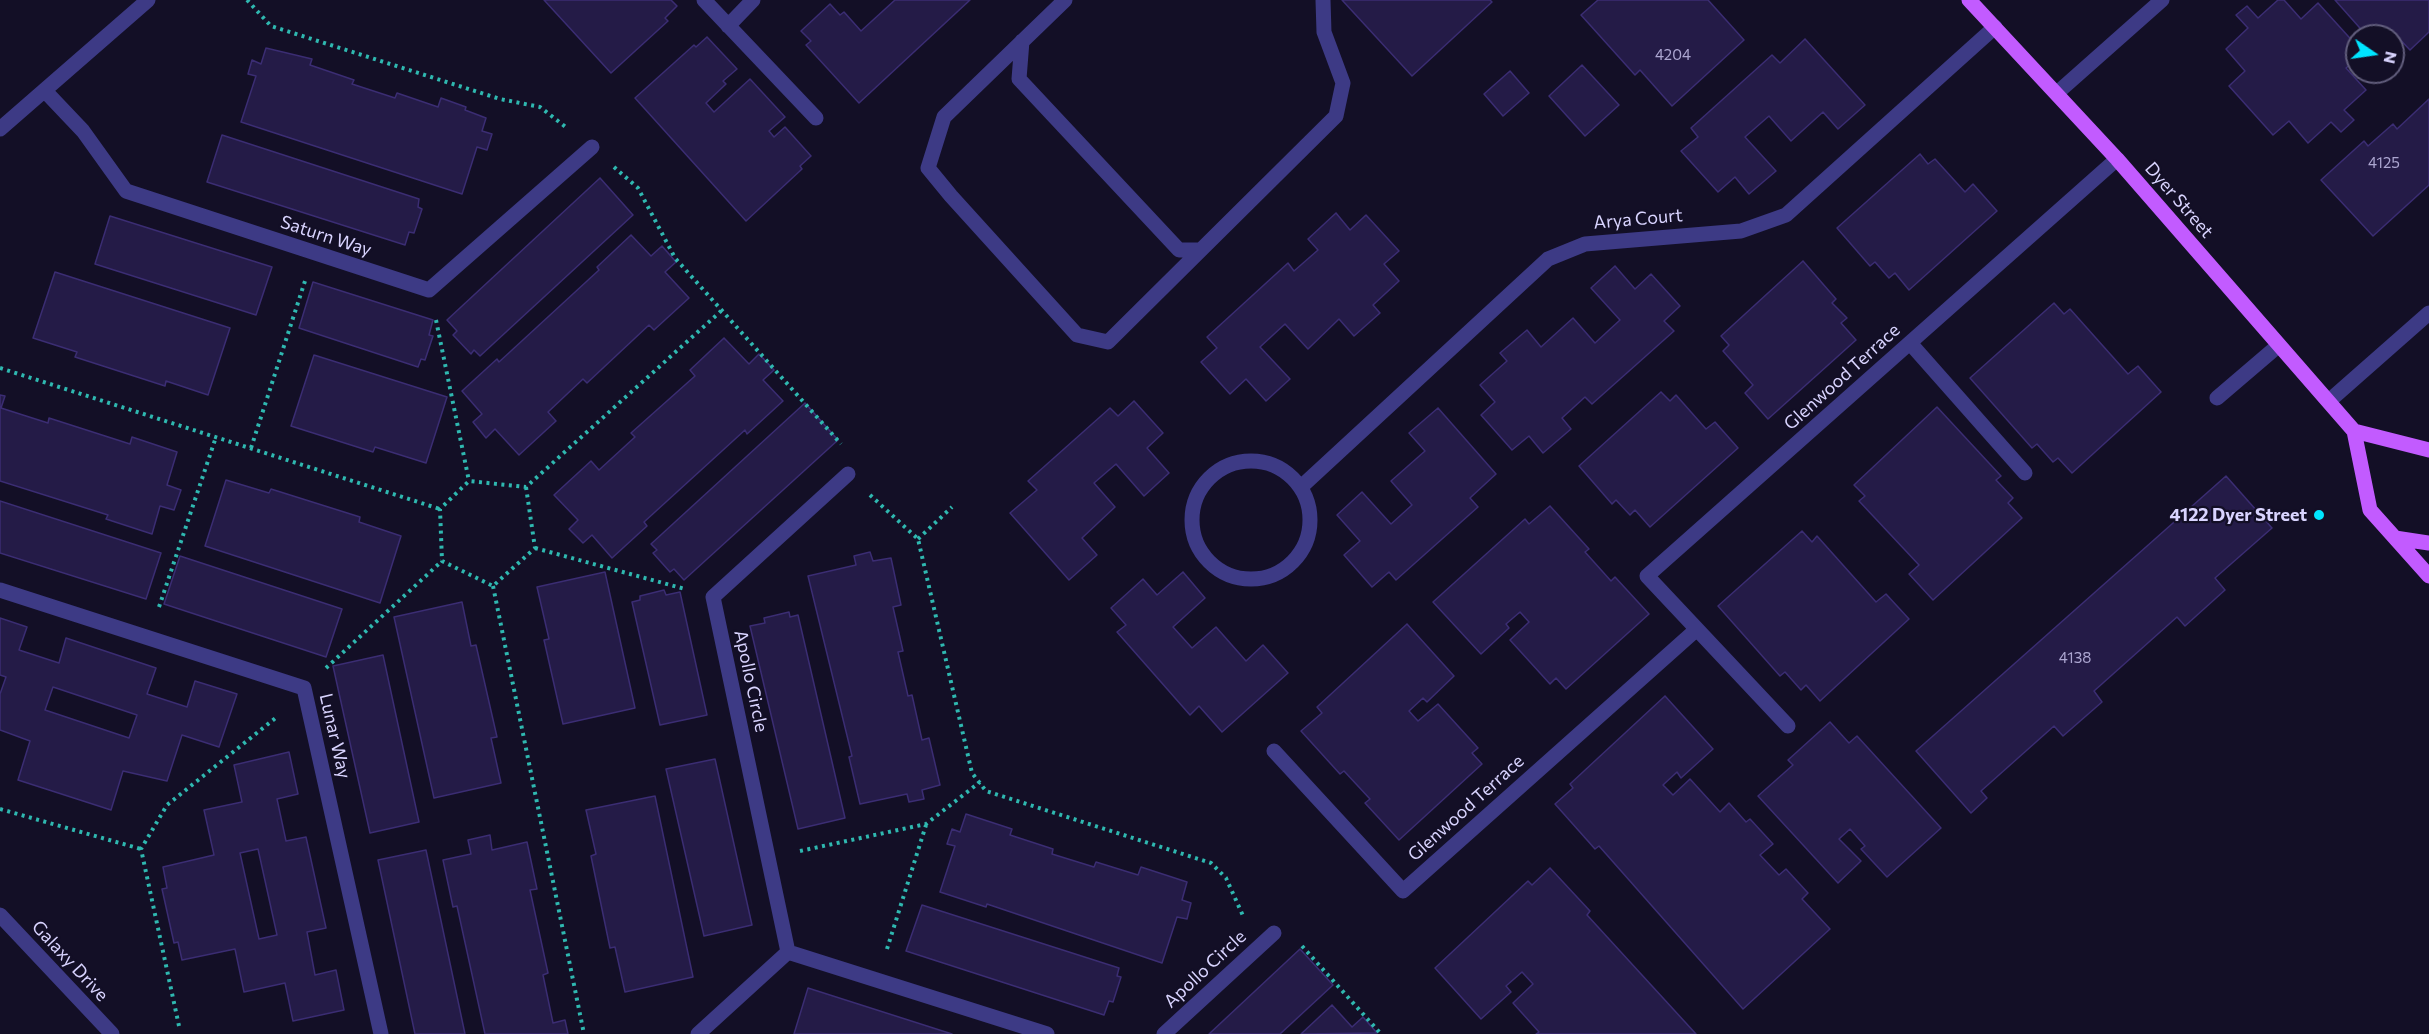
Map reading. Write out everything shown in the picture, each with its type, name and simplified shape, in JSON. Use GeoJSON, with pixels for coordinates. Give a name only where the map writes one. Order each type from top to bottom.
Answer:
{"type":"FeatureCollection","features":[{"type":"Feature","properties":{"kind":"main road","name":"Dyer Street"},"geometry":{"type":"LineString","coordinates":[[1969,0],[2117,159],[2355,431]]}},
{"type":"Feature","properties":{"kind":"main road"},"geometry":{"type":"LineString","coordinates":[[2429,450],[2355,431],[2370,510],[2429,576]]}},
{"type":"Feature","properties":{"kind":"main road"},"geometry":{"type":"LineString","coordinates":[[2395,538],[2429,543]]}},
{"type":"Feature","properties":{"kind":"street"},"geometry":{"type":"LineString","coordinates":[[0,129],[46,92],[148,0]]}},
{"type":"Feature","properties":{"kind":"street"},"geometry":{"type":"LineString","coordinates":[[704,0],[816,118]]}},
{"type":"Feature","properties":{"kind":"street"},"geometry":{"type":"LineString","coordinates":[[729,26],[753,0]]}},
{"type":"Feature","properties":{"kind":"street"},"geometry":{"type":"LineString","coordinates":[[1065,0],[944,117],[928,168],[1077,335],[1108,342],[1336,116],[1343,83],[1324,32],[1323,0]]}},
{"type":"Feature","properties":{"kind":"street"},"geometry":{"type":"LineString","coordinates":[[2057,93],[2162,0]]}},
{"type":"Feature","properties":{"kind":"street","name":"Arya Court"},"geometry":{"type":"LineString","coordinates":[[1301,487],[1548,259],[1585,244],[1741,231],[1786,215],[1995,27]]}},
{"type":"Feature","properties":{"kind":"street"},"geometry":{"type":"LineString","coordinates":[[1022,41],[1019,79],[1179,250],[1200,250]]}},
{"type":"Feature","properties":{"kind":"street","name":"Saturn Way"},"geometry":{"type":"LineString","coordinates":[[46,92],[83,131],[126,191],[429,290]]}},
{"type":"Feature","properties":{"kind":"street"},"geometry":{"type":"LineString","coordinates":[[429,290],[592,147]]}},
{"type":"Feature","properties":{"kind":"street","name":"Glenwood Terrace"},"geometry":{"type":"LineString","coordinates":[[1788,726],[1647,576],[2117,159]]}},
{"type":"Feature","properties":{"kind":"street"},"geometry":{"type":"LineString","coordinates":[[2329,401],[2429,313]]}},
{"type":"Feature","properties":{"kind":"street"},"geometry":{"type":"LineString","coordinates":[[1910,343],[2025,473]]}},
{"type":"Feature","properties":{"kind":"street"},"geometry":{"type":"LineString","coordinates":[[2217,398],[2279,345]]}},
{"type":"Feature","properties":{"kind":"street"},"geometry":{"type":"LineString","coordinates":[[1240,461],[1263,461],[1285,470],[1301,487],[1310,509],[1310,532],[1300,554],[1284,570],[1262,579],[1239,579],[1217,570],[1200,553],[1192,531],[1192,508],[1202,486],[1218,470],[1240,461]]}},
{"type":"Feature","properties":{"kind":"street"},"geometry":{"type":"LineString","coordinates":[[714,597],[848,474]]}},
{"type":"Feature","properties":{"kind":"street","name":"Lunar Way"},"geometry":{"type":"LineString","coordinates":[[0,590],[304,688],[381,1034]]}},
{"type":"Feature","properties":{"kind":"street","name":"Apollo Circle"},"geometry":{"type":"LineString","coordinates":[[714,597],[788,952]]}},
{"type":"Feature","properties":{"kind":"street","name":"Glenwood Terrace"},"geometry":{"type":"LineString","coordinates":[[1274,752],[1403,891],[1696,628]]}},
{"type":"Feature","properties":{"kind":"street","name":"Galaxy Drive"},"geometry":{"type":"LineString","coordinates":[[0,915],[112,1034]]}},
{"type":"Feature","properties":{"kind":"street","name":"Apollo Circle"},"geometry":{"type":"LineString","coordinates":[[1164,1034],[1274,933]]}},
{"type":"Feature","properties":{"kind":"street"},"geometry":{"type":"LineString","coordinates":[[698,1034],[788,952],[1047,1034]]}},
{"type":"Feature","properties":{"kind":"path"},"geometry":{"type":"LineString","coordinates":[[247,0],[271,26],[500,99],[540,106],[592,147],[638,188],[675,258],[840,441],[848,474],[918,539],[972,773],[986,791],[1211,863],[1226,878],[1257,947]]}},
{"type":"Feature","properties":{"kind":"path"},"geometry":{"type":"LineString","coordinates":[[251,448],[314,252]]}},
{"type":"Feature","properties":{"kind":"path"},"geometry":{"type":"LineString","coordinates":[[429,290],[469,481]]}},
{"type":"Feature","properties":{"kind":"path"},"geometry":{"type":"LineString","coordinates":[[469,481],[526,487],[721,311]]}},
{"type":"Feature","properties":{"kind":"path"},"geometry":{"type":"LineString","coordinates":[[0,368],[440,509]]}},
{"type":"Feature","properties":{"kind":"path"},"geometry":{"type":"LineString","coordinates":[[149,638],[216,437]]}},
{"type":"Feature","properties":{"kind":"path"},"geometry":{"type":"LineString","coordinates":[[469,481],[440,509],[442,561],[493,586]]}},
{"type":"Feature","properties":{"kind":"path"},"geometry":{"type":"LineString","coordinates":[[526,487],[535,548]]}},
{"type":"Feature","properties":{"kind":"path"},"geometry":{"type":"LineString","coordinates":[[918,539],[952,507]]}},
{"type":"Feature","properties":{"kind":"path"},"geometry":{"type":"LineString","coordinates":[[535,548],[714,597]]}},
{"type":"Feature","properties":{"kind":"path"},"geometry":{"type":"LineString","coordinates":[[493,586],[535,548]]}},
{"type":"Feature","properties":{"kind":"path"},"geometry":{"type":"LineString","coordinates":[[493,586],[584,1034]]}},
{"type":"Feature","properties":{"kind":"path"},"geometry":{"type":"LineString","coordinates":[[768,858],[926,824],[980,782]]}},
{"type":"Feature","properties":{"kind":"path"},"geometry":{"type":"LineString","coordinates":[[0,809],[141,849],[179,1026]]}},
{"type":"Feature","properties":{"kind":"path"},"geometry":{"type":"LineString","coordinates":[[877,980],[926,824]]}},
{"type":"Feature","properties":{"kind":"path"},"geometry":{"type":"LineString","coordinates":[[1274,933],[1296,940],[1382,1034]]}},
{"type":"Feature","properties":{"kind":"building"},"geometry":{"type":"Polygon","coordinates":[[[544,0],[671,0],[677,6],[665,18],[668,21],[611,73],[544,0]]]}},
{"type":"Feature","properties":{"kind":"building"},"geometry":{"type":"Polygon","coordinates":[[[895,0],[970,0],[859,103],[806,45],[811,41],[801,31],[830,4],[840,15],[844,12],[861,31],[895,0]]]}},
{"type":"Feature","properties":{"kind":"building"},"geometry":{"type":"Polygon","coordinates":[[[1342,0],[1490,0],[1492,2],[1412,76],[1342,0]]]}},
{"type":"Feature","properties":{"kind":"building"},"geometry":{"type":"Polygon","coordinates":[[[1598,0],[1708,0],[1744,40],[1672,106],[1640,70],[1635,75],[1581,15],[1598,0]]]}},
{"type":"Feature","properties":{"kind":"building"},"geometry":{"type":"Polygon","coordinates":[[[2278,0],[2284,0],[2301,19],[2318,3],[2345,33],[2345,84],[2361,84],[2366,90],[2344,110],[2354,120],[2341,132],[2331,122],[2308,143],[2289,121],[2273,135],[2229,86],[2245,71],[2226,49],[2248,28],[2236,15],[2247,6],[2258,18],[2278,0]]]}},
{"type":"Feature","properties":{"kind":"building"},"geometry":{"type":"Polygon","coordinates":[[[2335,0],[2429,0],[2429,32],[2410,50],[2405,45],[2405,24],[2356,24],[2335,0]]]}},
{"type":"Feature","properties":{"kind":"building"},"geometry":{"type":"Polygon","coordinates":[[[707,37],[737,69],[723,81],[726,84],[706,103],[714,112],[750,79],[785,117],[769,131],[774,137],[785,127],[811,156],[800,166],[802,169],[746,221],[635,98],[694,45],[696,47],[707,37]]]}},
{"type":"Feature","properties":{"kind":"building"},"geometry":{"type":"Polygon","coordinates":[[[1805,39],[1865,105],[1838,129],[1823,112],[1791,141],[1769,116],[1745,137],[1776,171],[1749,194],[1735,177],[1718,192],[1681,151],[1698,137],[1691,128],[1772,55],[1780,63],[1805,39]]]}},
{"type":"Feature","properties":{"kind":"building"},"geometry":{"type":"Polygon","coordinates":[[[266,48],[312,59],[310,65],[354,80],[352,84],[395,98],[397,93],[438,107],[441,98],[466,107],[465,110],[486,118],[482,131],[492,134],[487,150],[477,147],[462,194],[241,122],[256,76],[248,74],[252,60],[261,64],[266,48]]]}},
{"type":"Feature","properties":{"kind":"building"},"geometry":{"type":"Polygon","coordinates":[[[1582,65],[1619,105],[1585,136],[1549,96],[1582,65]]]}},
{"type":"Feature","properties":{"kind":"building"},"geometry":{"type":"Polygon","coordinates":[[[1510,71],[1529,93],[1503,116],[1484,94],[1510,71]]]}},
{"type":"Feature","properties":{"kind":"building"},"geometry":{"type":"Polygon","coordinates":[[[2429,99],[2429,185],[2373,236],[2321,180],[2364,141],[2368,146],[2393,124],[2397,129],[2429,99]]]}},
{"type":"Feature","properties":{"kind":"building"},"geometry":{"type":"Polygon","coordinates":[[[222,135],[419,199],[418,207],[422,209],[414,233],[409,232],[405,245],[207,182],[222,135]]]}},
{"type":"Feature","properties":{"kind":"building"},"geometry":{"type":"Polygon","coordinates":[[[1920,154],[1928,164],[1935,159],[1965,192],[1973,184],[1997,211],[1909,290],[1895,273],[1889,278],[1875,262],[1870,266],[1837,228],[1920,154]]]}},
{"type":"Feature","properties":{"kind":"building"},"geometry":{"type":"Polygon","coordinates":[[[600,178],[633,215],[480,356],[474,350],[471,354],[453,335],[457,331],[447,320],[600,178]]]}},
{"type":"Feature","properties":{"kind":"building"},"geometry":{"type":"Polygon","coordinates":[[[1336,213],[1350,230],[1366,215],[1399,251],[1384,264],[1399,281],[1373,305],[1380,313],[1354,336],[1339,319],[1308,349],[1285,324],[1260,347],[1290,379],[1266,401],[1246,379],[1230,394],[1201,362],[1217,348],[1207,337],[1288,263],[1294,271],[1318,250],[1308,239],[1336,213]]]}},
{"type":"Feature","properties":{"kind":"building"},"geometry":{"type":"Polygon","coordinates":[[[110,216],[272,267],[256,315],[95,264],[110,216]]]}},
{"type":"Feature","properties":{"kind":"building"},"geometry":{"type":"Polygon","coordinates":[[[631,235],[651,256],[662,246],[676,262],[665,272],[689,298],[654,330],[649,325],[587,383],[583,379],[548,412],[556,421],[519,455],[495,429],[486,438],[473,422],[482,414],[462,391],[497,359],[499,362],[599,270],[597,267],[631,235]]]}},
{"type":"Feature","properties":{"kind":"building"},"geometry":{"type":"Polygon","coordinates":[[[1803,261],[1836,299],[1832,303],[1847,318],[1841,323],[1856,340],[1768,419],[1745,393],[1753,385],[1723,351],[1729,345],[1721,336],[1803,261]]]}},
{"type":"Feature","properties":{"kind":"building"},"geometry":{"type":"Polygon","coordinates":[[[1615,266],[1635,289],[1651,274],[1680,306],[1664,321],[1674,331],[1592,404],[1585,397],[1562,418],[1571,429],[1543,453],[1529,436],[1512,450],[1481,415],[1495,402],[1480,385],[1507,361],[1500,353],[1527,330],[1541,347],[1573,318],[1595,343],[1620,320],[1591,288],[1615,266]]]}},
{"type":"Feature","properties":{"kind":"building"},"geometry":{"type":"Polygon","coordinates":[[[55,272],[230,328],[208,395],[166,381],[165,386],[75,357],[77,352],[33,338],[55,272]]]}},
{"type":"Feature","properties":{"kind":"building"},"geometry":{"type":"Polygon","coordinates":[[[313,282],[433,320],[429,335],[433,336],[425,360],[421,359],[418,367],[299,328],[313,282]]]}},
{"type":"Feature","properties":{"kind":"building"},"geometry":{"type":"Polygon","coordinates":[[[2054,303],[2064,314],[2070,309],[2128,374],[2138,366],[2161,392],[2072,473],[2058,458],[2053,462],[2037,444],[2032,448],[1970,378],[2054,303]]]}},
{"type":"Feature","properties":{"kind":"building"},"geometry":{"type":"Polygon","coordinates":[[[724,338],[749,364],[759,354],[774,370],[763,380],[783,401],[747,434],[745,430],[644,522],[647,526],[612,558],[592,535],[583,543],[569,529],[578,520],[554,495],[591,461],[599,470],[635,437],[631,433],[695,376],[690,370],[724,338]]]}},
{"type":"Feature","properties":{"kind":"building"},"geometry":{"type":"Polygon","coordinates":[[[314,355],[447,397],[426,463],[375,447],[373,452],[291,426],[314,355]]]}},
{"type":"Feature","properties":{"kind":"building"},"geometry":{"type":"Polygon","coordinates":[[[1661,392],[1670,401],[1676,395],[1706,429],[1715,422],[1738,448],[1650,527],[1635,510],[1630,515],[1616,500],[1612,504],[1579,466],[1661,392]]]}},
{"type":"Feature","properties":{"kind":"building"},"geometry":{"type":"Polygon","coordinates":[[[0,395],[5,396],[1,408],[48,423],[49,418],[130,444],[132,437],[177,452],[167,485],[181,490],[174,510],[160,506],[152,534],[106,519],[108,515],[0,481],[0,395]]]}},
{"type":"Feature","properties":{"kind":"building"},"geometry":{"type":"Polygon","coordinates":[[[1134,401],[1163,433],[1147,448],[1169,473],[1144,496],[1116,464],[1094,483],[1115,507],[1082,538],[1097,555],[1069,580],[1010,513],[1037,490],[1028,481],[1110,408],[1118,416],[1134,401]]]}},
{"type":"Feature","properties":{"kind":"building"},"geometry":{"type":"Polygon","coordinates":[[[805,403],[838,440],[684,580],[674,569],[670,572],[653,553],[657,550],[651,544],[805,403]]]}},
{"type":"Feature","properties":{"kind":"building"},"geometry":{"type":"Polygon","coordinates":[[[1937,407],[2001,476],[1996,480],[2013,498],[2008,503],[2022,518],[1933,600],[1909,574],[1919,565],[1859,501],[1865,496],[1854,485],[1937,407]]]}},
{"type":"Feature","properties":{"kind":"building"},"geometry":{"type":"Polygon","coordinates":[[[1438,408],[1496,474],[1470,498],[1478,507],[1396,580],[1389,572],[1372,587],[1344,555],[1360,541],[1337,515],[1362,492],[1391,524],[1412,505],[1391,481],[1425,451],[1409,433],[1438,408]]]}},
{"type":"Feature","properties":{"kind":"building"},"geometry":{"type":"Polygon","coordinates":[[[2226,476],[2272,528],[2215,578],[2225,590],[2185,626],[2177,617],[2094,691],[2102,702],[2063,736],[2054,726],[1981,791],[1987,798],[1971,813],[1916,751],[2226,476]]]}},
{"type":"Feature","properties":{"kind":"building"},"geometry":{"type":"Polygon","coordinates":[[[226,480],[269,493],[271,489],[360,517],[359,522],[401,536],[380,603],[205,546],[226,480]]]}},
{"type":"Feature","properties":{"kind":"building"},"geometry":{"type":"Polygon","coordinates":[[[0,501],[161,553],[146,599],[0,553],[0,501]]]}},
{"type":"Feature","properties":{"kind":"building"},"geometry":{"type":"Polygon","coordinates":[[[1550,506],[1589,549],[1585,552],[1611,581],[1615,577],[1649,614],[1566,689],[1556,678],[1550,684],[1510,640],[1529,622],[1520,612],[1506,624],[1509,628],[1481,654],[1433,602],[1525,519],[1529,524],[1550,506]]]}},
{"type":"Feature","properties":{"kind":"building"},"geometry":{"type":"Polygon","coordinates":[[[1802,531],[1812,542],[1817,536],[1876,602],[1886,594],[1909,619],[1820,701],[1806,685],[1801,690],[1785,672],[1780,676],[1718,606],[1802,531]]]}},
{"type":"Feature","properties":{"kind":"building"},"geometry":{"type":"Polygon","coordinates":[[[870,552],[873,561],[891,558],[901,605],[893,607],[903,651],[898,652],[908,696],[912,695],[922,740],[929,738],[940,785],[922,790],[924,799],[909,802],[907,794],[860,804],[849,757],[852,756],[808,576],[856,565],[854,556],[870,552]]]}},
{"type":"Feature","properties":{"kind":"building"},"geometry":{"type":"Polygon","coordinates":[[[180,556],[342,609],[326,657],[164,604],[180,556]]]}},
{"type":"Feature","properties":{"kind":"building"},"geometry":{"type":"Polygon","coordinates":[[[605,572],[635,708],[563,724],[544,640],[549,639],[537,587],[605,572]]]}},
{"type":"Feature","properties":{"kind":"building"},"geometry":{"type":"Polygon","coordinates":[[[1183,572],[1205,598],[1173,627],[1192,648],[1216,627],[1246,661],[1263,645],[1288,673],[1222,732],[1199,706],[1190,715],[1117,632],[1126,625],[1111,608],[1143,579],[1157,595],[1183,572]]]}},
{"type":"Feature","properties":{"kind":"building"},"geometry":{"type":"Polygon","coordinates":[[[664,590],[666,595],[680,592],[707,715],[660,725],[632,602],[640,600],[640,596],[664,590]]]}},
{"type":"Feature","properties":{"kind":"building"},"geometry":{"type":"Polygon","coordinates":[[[462,602],[471,646],[476,645],[497,737],[491,738],[501,783],[434,798],[394,617],[462,602]]]}},
{"type":"Feature","properties":{"kind":"building"},"geometry":{"type":"Polygon","coordinates":[[[789,612],[790,617],[798,615],[845,818],[798,829],[750,626],[765,623],[764,618],[789,612]]]}},
{"type":"Feature","properties":{"kind":"building"},"geometry":{"type":"Polygon","coordinates":[[[0,618],[27,627],[19,650],[59,663],[66,638],[156,668],[147,694],[187,707],[195,681],[237,694],[219,747],[182,735],[167,781],[123,771],[111,810],[18,780],[30,741],[0,730],[0,694],[6,677],[0,675],[0,618]],[[53,687],[45,710],[129,738],[137,715],[53,687]]]}},
{"type":"Feature","properties":{"kind":"building"},"geometry":{"type":"Polygon","coordinates":[[[1407,624],[1454,676],[1427,702],[1423,698],[1409,711],[1418,721],[1438,704],[1478,748],[1472,753],[1482,764],[1399,840],[1365,803],[1370,799],[1344,771],[1340,774],[1301,731],[1322,713],[1317,707],[1407,624]]]}},
{"type":"Feature","properties":{"kind":"building"},"geometry":{"type":"Polygon","coordinates":[[[383,655],[419,822],[370,833],[333,666],[383,655]]]}},
{"type":"Feature","properties":{"kind":"building"},"geometry":{"type":"Polygon","coordinates":[[[1665,696],[1713,749],[1681,778],[1677,772],[1663,785],[1673,795],[1690,779],[1720,812],[1729,803],[1746,822],[1750,819],[1773,844],[1760,855],[1779,875],[1786,869],[1808,893],[1802,899],[1830,929],[1743,1009],[1599,846],[1595,849],[1555,804],[1573,788],[1570,784],[1665,696]]]}},
{"type":"Feature","properties":{"kind":"building"},"geometry":{"type":"Polygon","coordinates":[[[1830,722],[1849,743],[1857,736],[1941,828],[1887,877],[1861,849],[1865,846],[1850,829],[1839,839],[1861,861],[1838,883],[1758,796],[1793,765],[1788,760],[1830,722]]]}},
{"type":"Feature","properties":{"kind":"building"},"geometry":{"type":"Polygon","coordinates":[[[289,752],[298,794],[277,799],[286,841],[306,837],[326,928],[307,932],[315,975],[336,970],[344,1010],[293,1021],[285,983],[244,992],[235,949],[182,960],[178,942],[174,943],[162,889],[167,888],[163,867],[214,855],[204,810],[242,802],[234,765],[289,752]],[[258,849],[240,853],[259,939],[277,935],[258,849]]]}},
{"type":"Feature","properties":{"kind":"building"},"geometry":{"type":"Polygon","coordinates":[[[715,759],[752,925],[704,936],[666,769],[715,759]]]}},
{"type":"Feature","properties":{"kind":"building"},"geometry":{"type":"Polygon","coordinates":[[[655,796],[693,977],[625,992],[615,947],[610,948],[591,856],[596,854],[586,810],[655,796]]]}},
{"type":"Feature","properties":{"kind":"building"},"geometry":{"type":"Polygon","coordinates":[[[966,814],[1012,829],[1010,835],[1053,849],[1052,854],[1094,867],[1096,862],[1138,875],[1141,867],[1187,882],[1182,900],[1191,903],[1187,919],[1177,917],[1162,963],[987,904],[986,907],[940,892],[955,846],[947,844],[952,829],[960,832],[966,814]]]}},
{"type":"Feature","properties":{"kind":"building"},"geometry":{"type":"Polygon","coordinates":[[[490,835],[492,850],[527,842],[537,889],[530,890],[548,973],[543,975],[553,1023],[565,1020],[568,1034],[485,1034],[457,906],[453,907],[443,860],[471,854],[468,840],[490,835]]]}},
{"type":"Feature","properties":{"kind":"building"},"geometry":{"type":"Polygon","coordinates":[[[426,850],[465,1034],[415,1034],[378,860],[426,850]]]}},
{"type":"Feature","properties":{"kind":"building"},"geometry":{"type":"Polygon","coordinates":[[[1550,868],[1590,911],[1587,915],[1696,1034],[1536,1034],[1539,1032],[1513,1003],[1533,984],[1522,972],[1506,986],[1511,992],[1481,1019],[1435,968],[1528,881],[1532,885],[1550,868]]]}},
{"type":"Feature","properties":{"kind":"building"},"geometry":{"type":"Polygon","coordinates":[[[922,905],[1119,968],[1117,976],[1121,977],[1113,1002],[1109,1001],[1104,1015],[906,951],[922,905]]]}},
{"type":"Feature","properties":{"kind":"building"},"geometry":{"type":"Polygon","coordinates":[[[1300,949],[1333,985],[1280,1034],[1209,1034],[1300,949]]]}},
{"type":"Feature","properties":{"kind":"building"},"geometry":{"type":"Polygon","coordinates":[[[808,988],[952,1034],[794,1034],[808,988]]]}},
{"type":"Feature","properties":{"kind":"building"},"geometry":{"type":"Polygon","coordinates":[[[1332,1005],[1352,1027],[1363,1017],[1377,1033],[1301,1034],[1332,1005]]]}},
{"type":"Feature","properties":{"kind":"place","name":"4122 Dyer Street"},"geometry":{"type":"Point","coordinates":[2319,515]}}]}
